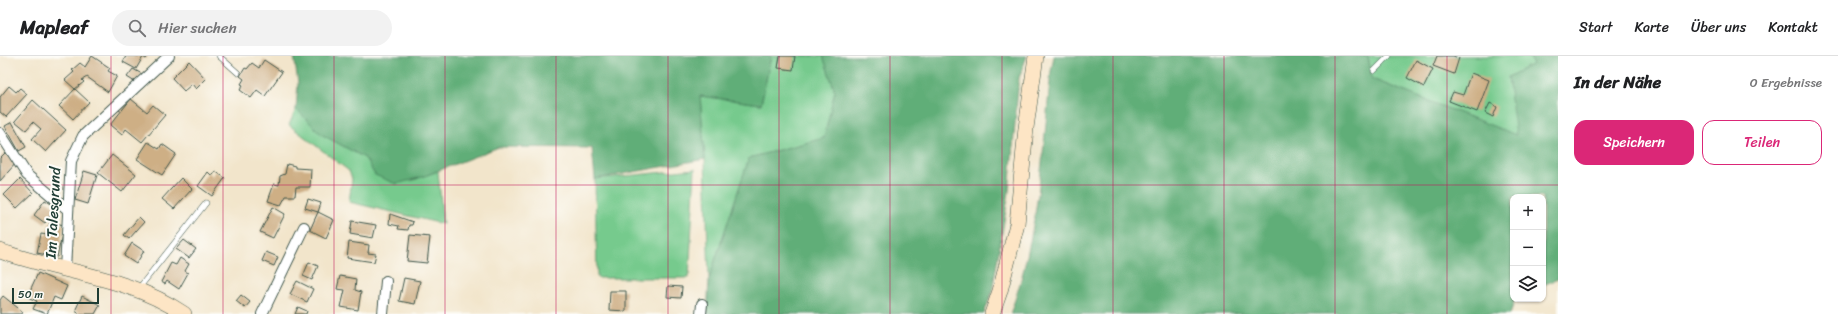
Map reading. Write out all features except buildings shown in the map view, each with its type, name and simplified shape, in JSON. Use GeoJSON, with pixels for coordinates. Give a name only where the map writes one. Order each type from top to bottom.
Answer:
{"type":"FeatureCollection","features":[{"type":"Feature","properties":{"kind":"street","name":"Im Talesgrund"},"geometry":{"type":"LineString","coordinates":[[65,269],[67,209],[71,161],[83,136],[169,56]]}},
{"type":"Feature","properties":{"kind":"street"},"geometry":{"type":"LineString","coordinates":[[992,314],[1000,291],[1017,224],[1026,128],[1036,56]]}},
{"type":"Feature","properties":{"kind":"street"},"geometry":{"type":"LineString","coordinates":[[0,134],[27,175],[67,209]]}},
{"type":"Feature","properties":{"kind":"street"},"geometry":{"type":"LineString","coordinates":[[262,314],[304,227]]}},
{"type":"Feature","properties":{"kind":"street"},"geometry":{"type":"LineString","coordinates":[[0,251],[138,289],[168,303],[184,314]]}},
{"type":"Feature","properties":{"kind":"street"},"geometry":{"type":"LineString","coordinates":[[383,314],[386,282]]}},
{"type":"Feature","properties":{"kind":"lane"},"geometry":{"type":"LineString","coordinates":[[219,56],[238,73]]}},
{"type":"Feature","properties":{"kind":"lane"},"geometry":{"type":"LineString","coordinates":[[1374,71],[1389,56]]}},
{"type":"Feature","properties":{"kind":"lane"},"geometry":{"type":"LineString","coordinates":[[138,289],[206,203]]}},
{"type":"Feature","properties":{"kind":"green space"},"geometry":{"type":"Polygon","coordinates":[[[294,56],[771,56],[761,104],[700,96],[705,159],[595,179],[592,148],[499,147],[422,177],[396,184],[375,175],[365,158],[321,134],[296,109],[298,83],[294,56]]]}},
{"type":"Feature","properties":{"kind":"green space"},"geometry":{"type":"Polygon","coordinates":[[[771,56],[823,56],[835,91],[824,138],[749,158],[709,279],[705,159],[700,96],[761,104],[771,56]]]}},
{"type":"Feature","properties":{"kind":"green space"},"geometry":{"type":"Polygon","coordinates":[[[823,56],[1027,56],[1019,78],[1009,192],[992,292],[984,314],[707,314],[709,279],[749,158],[824,138],[835,91],[823,56]]]}},
{"type":"Feature","properties":{"kind":"green space"},"geometry":{"type":"Polygon","coordinates":[[[1054,56],[1368,56],[1372,79],[1516,135],[1508,77],[1533,64],[1530,56],[1558,56],[1558,279],[1546,284],[1546,194],[1510,194],[1510,302],[1514,302],[1510,314],[1010,314],[1027,255],[1033,225],[1042,163],[1051,71],[1054,56]]]}},
{"type":"Feature","properties":{"kind":"green space"},"geometry":{"type":"Polygon","coordinates":[[[1368,56],[1530,56],[1533,64],[1508,77],[1517,136],[1372,79],[1368,56]]]}},
{"type":"Feature","properties":{"kind":"green space"},"geometry":{"type":"Polygon","coordinates":[[[296,109],[321,134],[365,158],[375,175],[411,181],[438,171],[443,224],[349,202],[352,179],[349,171],[289,125],[296,109]]]}},
{"type":"Feature","properties":{"kind":"green space"},"geometry":{"type":"Polygon","coordinates":[[[695,169],[689,278],[597,278],[595,179],[695,169]]]}}]}
